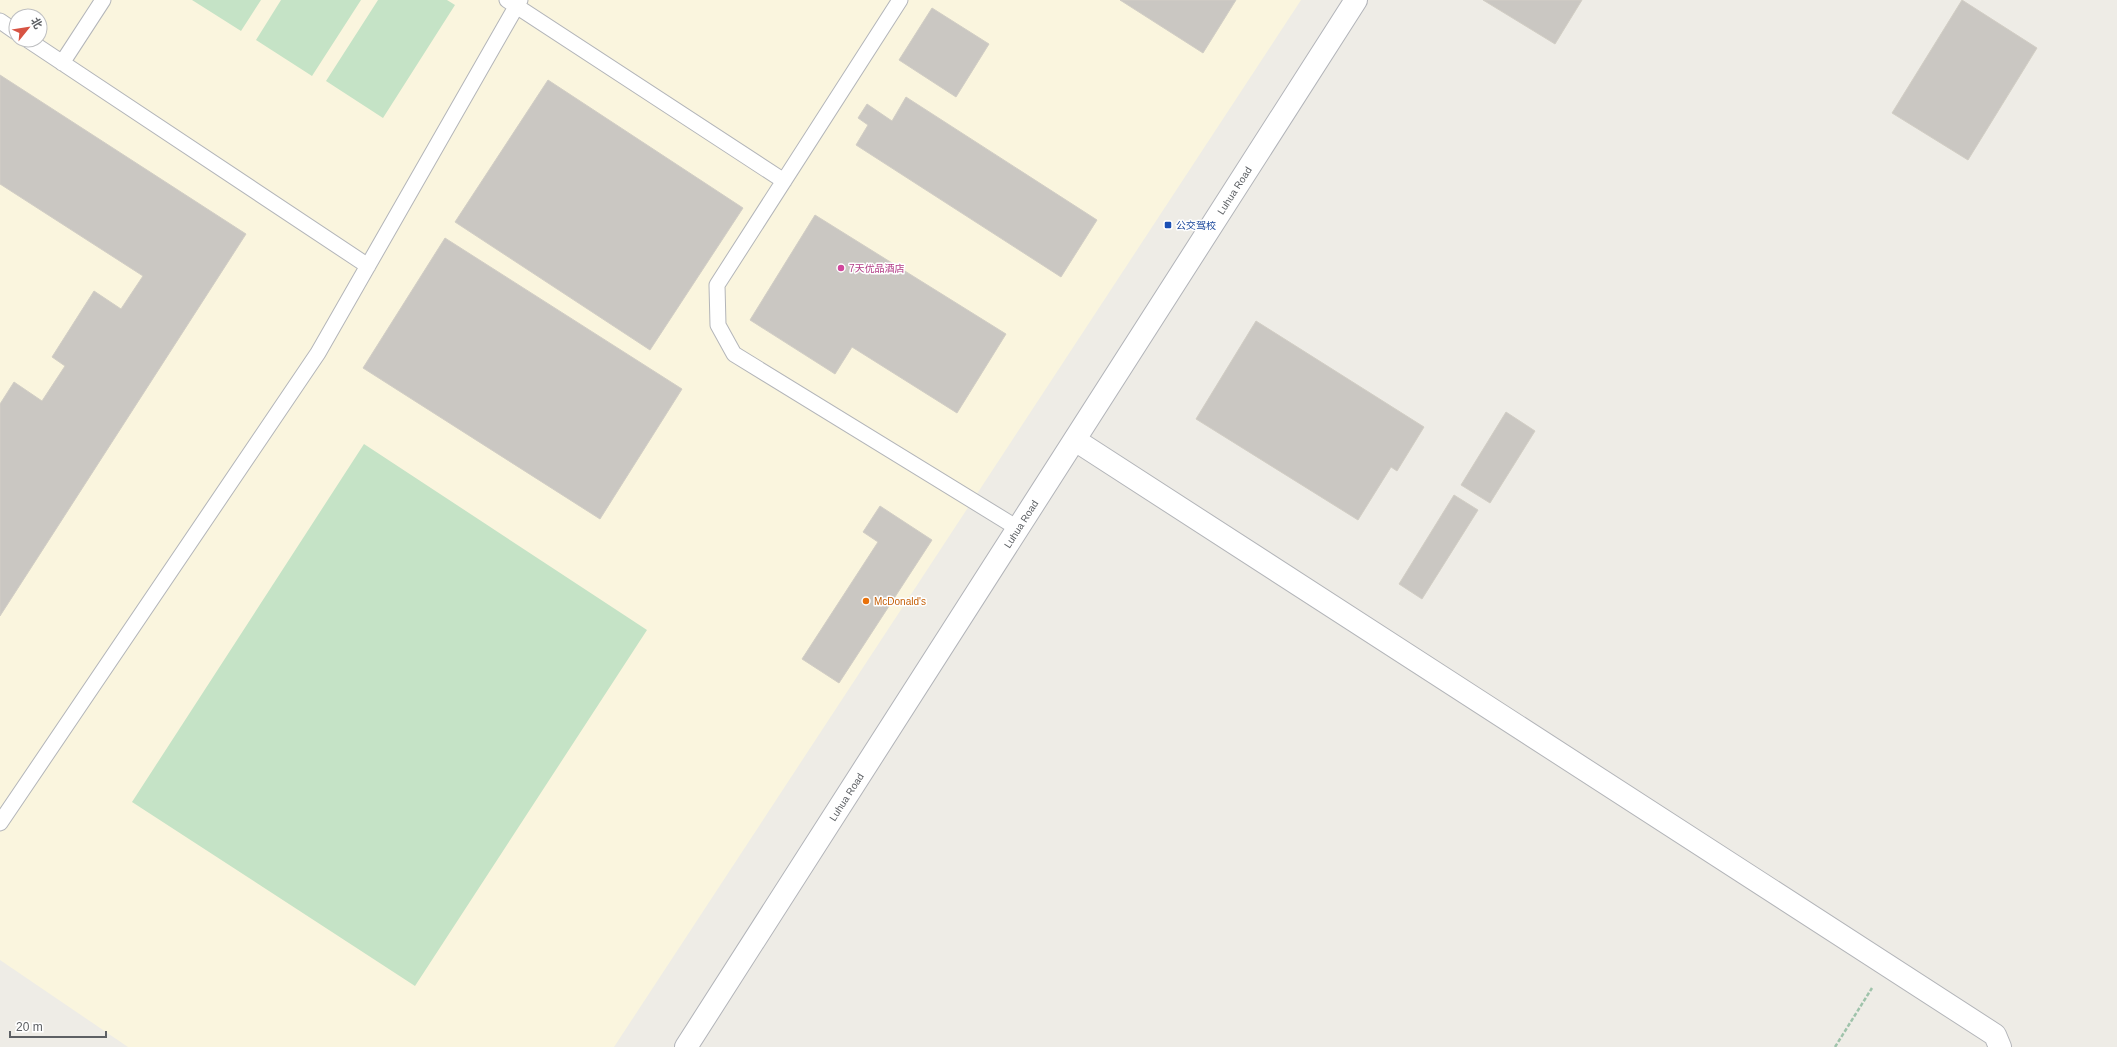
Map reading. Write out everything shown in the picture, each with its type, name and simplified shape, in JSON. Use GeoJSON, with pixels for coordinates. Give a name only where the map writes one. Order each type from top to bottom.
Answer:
{"type":"FeatureCollection","features":[{"type":"Feature","properties":{"kind":"street","name":"Luhua Road"},"geometry":{"type":"LineString","coordinates":[[686,1047],[1019,529],[1356,0]]}},
{"type":"Feature","properties":{"kind":"street"},"geometry":{"type":"LineString","coordinates":[[1075,440],[1887,964],[1995,1035],[2000,1047]]}},
{"type":"Feature","properties":{"kind":"lane"},"geometry":{"type":"LineString","coordinates":[[62,63],[103,0]]}},
{"type":"Feature","properties":{"kind":"lane"},"geometry":{"type":"LineString","coordinates":[[900,0],[717,286],[718,325],[734,354],[1019,529]]}},
{"type":"Feature","properties":{"kind":"lane"},"geometry":{"type":"LineString","coordinates":[[0,823],[318,353],[368,266],[514,2],[784,181]]}},
{"type":"Feature","properties":{"kind":"lane"},"geometry":{"type":"LineString","coordinates":[[40,48],[368,266]]}},
{"type":"Feature","properties":{"kind":"path"},"geometry":{"type":"LineString","coordinates":[[1835,1047],[1887,964]]}},
{"type":"Feature","properties":{"kind":"shaded area"},"geometry":{"type":"Polygon","coordinates":[[[0,0],[1301,0],[614,1047],[128,1047],[0,960],[0,0]]]}},
{"type":"Feature","properties":{"kind":"green space"},"geometry":{"type":"Polygon","coordinates":[[[192,0],[261,0],[241,31],[192,0]]]}},
{"type":"Feature","properties":{"kind":"green space"},"geometry":{"type":"Polygon","coordinates":[[[281,0],[361,0],[312,76],[256,40],[281,0]]]}},
{"type":"Feature","properties":{"kind":"green space"},"geometry":{"type":"Polygon","coordinates":[[[378,0],[447,0],[455,5],[383,118],[326,81],[378,0]]]}},
{"type":"Feature","properties":{"kind":"green space"},"geometry":{"type":"Polygon","coordinates":[[[364,444],[647,630],[415,986],[132,802],[364,444]]]}},
{"type":"Feature","properties":{"kind":"building"},"geometry":{"type":"Polygon","coordinates":[[[1120,0],[1236,0],[1203,53],[1120,0]]]}},
{"type":"Feature","properties":{"kind":"building"},"geometry":{"type":"Polygon","coordinates":[[[1483,0],[1582,0],[1555,44],[1483,0]]]}},
{"type":"Feature","properties":{"kind":"building"},"geometry":{"type":"Polygon","coordinates":[[[1962,0],[2037,48],[1968,160],[1892,113],[1962,0]]]}},
{"type":"Feature","properties":{"kind":"building"},"geometry":{"type":"Polygon","coordinates":[[[932,8],[989,44],[956,97],[899,60],[932,8]]]}},
{"type":"Feature","properties":{"kind":"building"},"geometry":{"type":"Polygon","coordinates":[[[0,75],[246,234],[0,616],[0,404],[14,382],[42,401],[65,366],[52,357],[94,291],[121,309],[143,276],[0,184],[0,75]]]}},
{"type":"Feature","properties":{"kind":"building"},"geometry":{"type":"Polygon","coordinates":[[[548,80],[743,208],[650,350],[455,222],[548,80]]]}},
{"type":"Feature","properties":{"kind":"building"},"geometry":{"type":"Polygon","coordinates":[[[906,97],[1097,220],[1061,277],[856,145],[868,125],[858,118],[867,104],[892,121],[906,97]]]}},
{"type":"Feature","properties":{"kind":"building","name":"7天优品酒店"},"geometry":{"type":"Polygon","coordinates":[[[815,215],[1006,334],[957,413],[852,347],[835,374],[750,320],[815,215]]]}},
{"type":"Feature","properties":{"kind":"building"},"geometry":{"type":"Polygon","coordinates":[[[445,238],[682,389],[600,519],[363,368],[445,238]]]}},
{"type":"Feature","properties":{"kind":"building"},"geometry":{"type":"Polygon","coordinates":[[[1256,321],[1424,427],[1397,471],[1391,467],[1358,520],[1196,419],[1256,321]]]}},
{"type":"Feature","properties":{"kind":"building"},"geometry":{"type":"Polygon","coordinates":[[[1506,412],[1535,431],[1490,503],[1461,485],[1506,412]]]}},
{"type":"Feature","properties":{"kind":"building"},"geometry":{"type":"Polygon","coordinates":[[[1454,495],[1478,510],[1422,599],[1399,584],[1454,495]]]}},
{"type":"Feature","properties":{"kind":"building","name":"McDonald's"},"geometry":{"type":"Polygon","coordinates":[[[880,506],[932,540],[839,683],[802,659],[878,542],[863,532],[880,506]]]}},
{"type":"Feature","properties":{"kind":"place","name":"公交驾校"},"geometry":{"type":"Point","coordinates":[1168,225]}},
{"type":"Feature","properties":{"kind":"place","name":"7天优品酒店"},"geometry":{"type":"Point","coordinates":[841,268]}},
{"type":"Feature","properties":{"kind":"place","name":"McDonald's"},"geometry":{"type":"Point","coordinates":[866,601]}}]}
